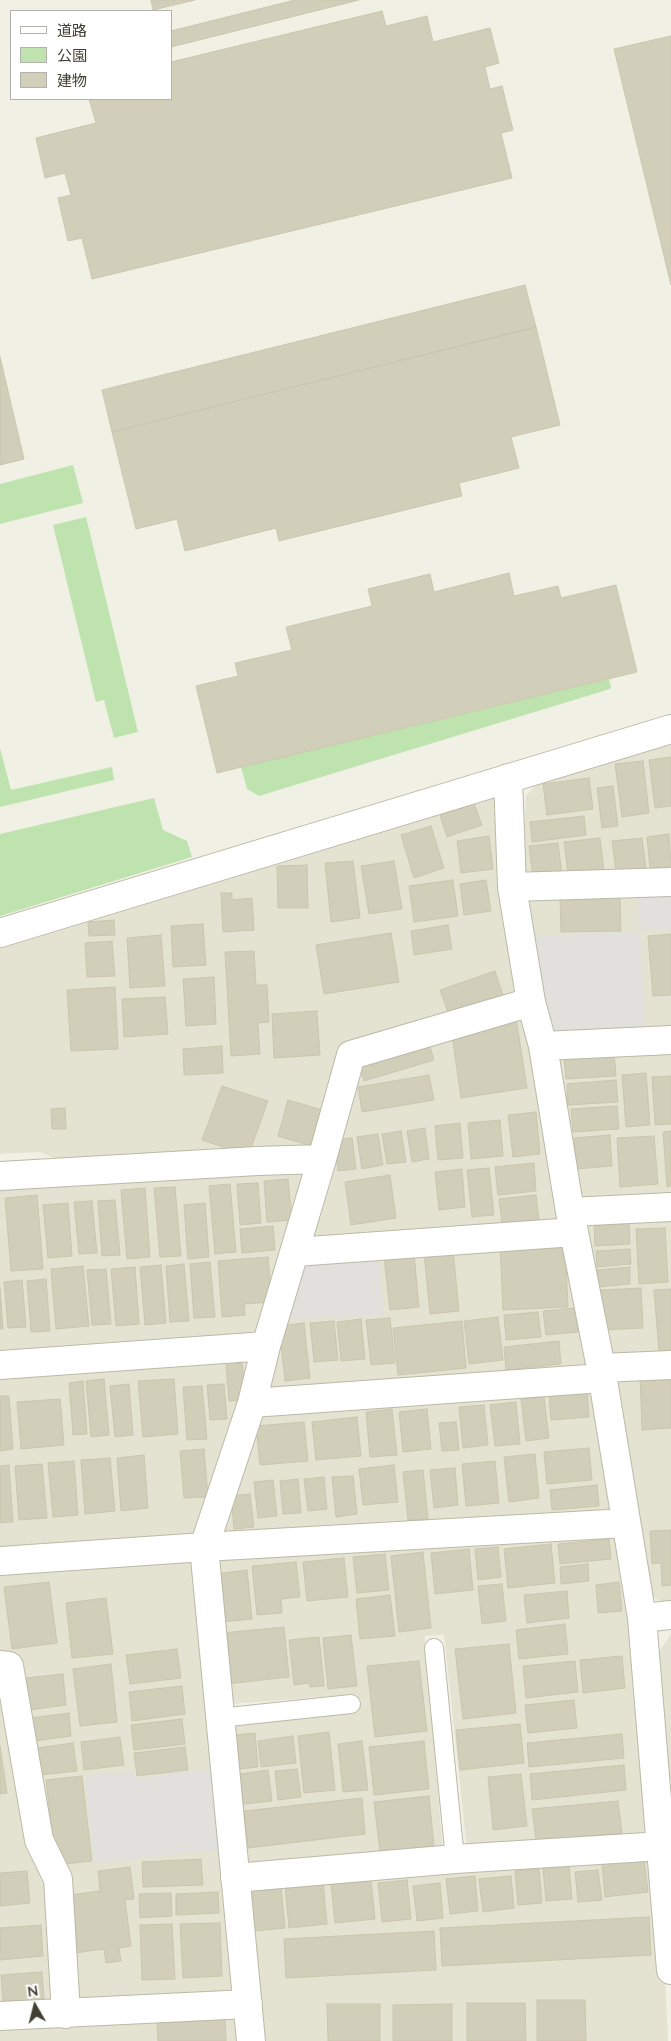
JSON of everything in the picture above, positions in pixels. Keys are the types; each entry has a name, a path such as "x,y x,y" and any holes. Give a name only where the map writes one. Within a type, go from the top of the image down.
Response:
{"street":[{"path":"0,933 671,729"},
{"path":"508,778 512,887 531,1002 543,1046 642,1618 664,1809 662,1846 671,1970"},
{"path":"512,887 671,882"},
{"path":"251,2041 204,1547 252,1403 266,1346 351,1055 531,1002"},
{"path":"543,1046 671,1040"},
{"path":"0,1176 322,1159"},
{"path":"295,1252 572,1222 671,1207"},
{"path":"0,1365 266,1346"},
{"path":"252,1403 601,1373 671,1365"},
{"path":"0,1561 204,1547 626,1523"},
{"path":"642,1618 671,1616"},
{"path":"0,1666 9,1666 39,1840 58,1879 66,2014"},
{"path":"235,1878 455,1860 662,1846"},
{"path":"0,2016 248,2004"}],"lane":[{"path":"434,1648 455,1860"},
{"path":"219,1718 351,1704"}],"shaded area":[{"path":"671,738 671,873 528,878 522,872 526,796 542,778"},
{"path":"490,794 503,799 521,997 345,1049 312,1148 63,1162 40,1152 0,1154 0,944"},
{"path":"671,889 671,1027 560,1032 547,1020 525,904 535,894"},
{"path":"671,890 671,929 639,930 638,891"},
{"path":"641,931 645,1028 554,1032 543,1022 530,936"},
{"path":"528,1015 590,1370 262,1393 353,1056"},
{"path":"671,1048 671,1199 576,1203 553,1060 559,1053"},
{"path":"312,1168 259,1337 0,1356 0,1183"},
{"path":"671,1215 671,1357 613,1359 583,1220"},
{"path":"379,1254 384,1315 285,1319 303,1258"},
{"path":"256,1360 195,1539 0,1554 0,1374"},
{"path":"671,1370 671,1606 667,1607 651,1594 610,1378"},
{"path":"590,1383 613,1501 606,1515 227,1541 215,1532 255,1410"},
{"path":"611,1531 620,1538 634,1630 648,1827 638,1839 467,1850 444,1635 425,1636 443,1853 240,1871 234,1725 358,1712 357,1694 232,1704 211,1557"},
{"path":"192,1554 241,1992 76,2009 0,1659 0,1569"},
{"path":"671,1634 671,1781 667,1779 658,1653"},
{"path":"0,1676 49,1878 58,2003 0,2010"},
{"path":"211,1769 219,1850 94,1863 85,1775 134,1772 135,1778"},
{"path":"650,1853 665,1975 668,2041 258,2041 242,1883"},
{"path":"237,2009 245,2041 0,2041 0,2022"}],"green space":[{"path":"73,465 83,503 0,524 0,484"},
{"path":"86,517 138,732 114,738 104,700 96,702 53,525"},
{"path":"609,679 610,689 259,796 247,789 241,767"},
{"path":"0,748 11,790 112,767 114,780 0,807"},
{"path":"154,798 163,830 187,841 192,857 0,916 0,834"}],"building":[{"path":"151,0 195,0 153,10"},
{"path":"295,0 359,0 172,47 172,31"},
{"path":"382,11 386,26 427,16 433,42 490,28 499,63 485,67 490,89 502,86 513,130 501,133 512,178 92,279 82,238 68,241 58,198 71,195 65,173 45,178 36,138 96,123 89,100 172,100 172,62"},
{"path":"671,36 671,285 614,49"},
{"path":"525,285 536,327 112,432 102,390"},
{"path":"536,327 560,425 511,437 519,468 459,483 462,496 279,541 276,528 185,551 177,519 136,529 112,432"},
{"path":"0,357 24,459 0,465"},
{"path":"509,573 514,596 558,586 561,598 616,585 637,672 217,773 196,686 238,676 235,663 292,650 286,627 372,606 368,589 430,574 434,592"},
{"path":"671,757 671,806 655,808 649,760"},
{"path":"643,761 649,813 622,817 615,764"},
{"path":"589,778 593,809 547,815 543,784"},
{"path":"613,786 618,826 602,828 597,788"},
{"path":"474,804 482,825 447,837 440,815"},
{"path":"584,816 586,835 532,842 530,822"},
{"path":"431,826 444,868 414,878 401,835"},
{"path":"669,834 671,866 650,868 647,837"},
{"path":"489,836 493,869 461,873 457,841"},
{"path":"600,838 604,870 568,874 564,842"},
{"path":"642,838 646,868 616,872 612,841"},
{"path":"558,843 562,874 533,878 529,846"},
{"path":"353,861 360,918 331,922 325,863"},
{"path":"394,861 402,909 369,914 361,866"},
{"path":"307,865 308,908 278,908 277,866"},
{"path":"453,880 458,916 414,922 409,886"},
{"path":"486,880 491,911 464,915 460,884"},
{"path":"221,893 232,893 232,900 252,898 254,930 223,932"},
{"path":"620,897 621,931 561,932 560,898"},
{"path":"114,920 115,935 89,936 88,922"},
{"path":"203,924 206,965 173,967 171,926"},
{"path":"448,925 452,949 414,955 411,931"},
{"path":"391,933 399,982 324,994 316,945"},
{"path":"671,934 671,995 653,996 648,936"},
{"path":"161,935 165,986 130,988 127,938"},
{"path":"112,941 115,976 87,977 85,943"},
{"path":"254,951 256,985 267,985 269,1022 258,1023 260,1054 231,1056 225,952"},
{"path":"495,971 503,995 449,1015 440,990"},
{"path":"214,977 216,1024 186,1026 183,979"},
{"path":"115,987 118,1049 71,1051 67,990"},
{"path":"165,997 168,1034 124,1037 122,999"},
{"path":"317,1011 320,1055 274,1058 272,1014"},
{"path":"516,1018 527,1088 461,1098 451,1028"},
{"path":"427,1037 434,1060 364,1081 357,1057"},
{"path":"222,1046 223,1073 184,1075 183,1049"},
{"path":"614,1053 616,1076 566,1079 564,1056"},
{"path":"646,1073 650,1125 626,1127 622,1075"},
{"path":"429,1075 434,1100 362,1112 358,1087"},
{"path":"671,1076 671,1124 655,1125 652,1077"},
{"path":"616,1080 618,1102 568,1105 567,1084"},
{"path":"222,1086 268,1101 250,1151 236,1146 235,1151 202,1140"},
{"path":"288,1100 322,1110 311,1146 278,1136"},
{"path":"617,1106 619,1129 573,1132 571,1109"},
{"path":"65,1108 66,1129 52,1129 51,1109"},
{"path":"536,1112 540,1154 513,1157 508,1115"},
{"path":"500,1120 503,1156 471,1159 468,1123"},
{"path":"460,1123 463,1158 438,1160 435,1126"},
{"path":"425,1128 429,1159 412,1162 407,1131"},
{"path":"401,1131 406,1162 387,1164 382,1134"},
{"path":"671,1131 671,1186 667,1187 663,1132"},
{"path":"378,1134 383,1165 362,1169 357,1137"},
{"path":"610,1135 612,1166 576,1169 574,1138"},
{"path":"654,1136 658,1184 620,1187 617,1138"},
{"path":"352,1138 356,1169 338,1171 334,1140"},
{"path":"534,1163 536,1191 498,1195 495,1167"},
{"path":"489,1168 494,1215 472,1217 467,1170"},
{"path":"462,1169 465,1207 439,1210 435,1172"},
{"path":"390,1175 396,1218 351,1225 345,1182"},
{"path":"288,1179 292,1220 267,1222 264,1181"},
{"path":"258,1183 261,1223 240,1225 237,1184"},
{"path":"230,1184 236,1252 215,1254 209,1186"},
{"path":"175,1187 181,1256 160,1257 154,1188"},
{"path":"145,1188 150,1257 127,1259 121,1190"},
{"path":"37,1195 43,1269 11,1271 5,1198"},
{"path":"536,1195 539,1220 502,1224 499,1199"},
{"path":"115,1200 120,1255 102,1256 98,1201"},
{"path":"92,1201 97,1253 79,1254 74,1202"},
{"path":"68,1203 72,1256 48,1258 43,1205"},
{"path":"205,1203 209,1257 188,1259 184,1205"},
{"path":"629,1221 630,1244 595,1246 594,1223"},
{"path":"273,1226 275,1250 242,1253 240,1229"},
{"path":"665,1228 668,1282 639,1284 636,1229"},
{"path":"565,1242 568,1307 503,1310 500,1245"},
{"path":"630,1249 631,1264 597,1267 596,1251"},
{"path":"453,1250 459,1311 430,1314 424,1253"},
{"path":"414,1254 419,1307 390,1310 384,1257"},
{"path":"268,1257 272,1302 244,1304 245,1315 222,1317 218,1261"},
{"path":"210,1262 215,1317 194,1318 190,1264"},
{"path":"184,1264 189,1321 170,1322 166,1266"},
{"path":"161,1265 166,1323 145,1325 140,1267"},
{"path":"83,1266 89,1326 56,1329 51,1269"},
{"path":"135,1267 139,1324 116,1326 111,1269"},
{"path":"630,1267 630,1284 598,1287 597,1270"},
{"path":"106,1269 111,1324 92,1325 87,1270"},
{"path":"46,1279 50,1331 31,1332 27,1281"},
{"path":"22,1280 26,1327 8,1328 4,1282"},
{"path":"0,1288 3,1329 0,1329"},
{"path":"641,1288 643,1328 603,1330 601,1290"},
{"path":"671,1289 671,1351 659,1352 654,1290"},
{"path":"575,1308 578,1332 546,1335 543,1311"},
{"path":"538,1312 541,1337 506,1340 504,1315"},
{"path":"498,1317 503,1360 469,1364 464,1321"},
{"path":"390,1318 395,1363 371,1365 366,1320"},
{"path":"361,1319 365,1359 341,1361 337,1322"},
{"path":"334,1321 338,1360 314,1362 310,1323"},
{"path":"462,1321 466,1368 398,1375 393,1328"},
{"path":"304,1323 310,1378 285,1381 279,1326"},
{"path":"559,1341 561,1364 506,1370 504,1347"},
{"path":"242,1363 246,1400 229,1401 226,1365"},
{"path":"671,1374 671,1428 642,1430 640,1375"},
{"path":"104,1379 109,1435 91,1437 86,1381"},
{"path":"174,1379 178,1434 143,1437 138,1381"},
{"path":"83,1381 87,1434 73,1435 69,1383"},
{"path":"129,1384 133,1435 115,1437 110,1386"},
{"path":"224,1384 227,1419 210,1420 207,1385"},
{"path":"202,1386 207,1439 187,1440 183,1387"},
{"path":"587,1391 589,1417 551,1420 549,1395"},
{"path":"0,1396 9,1396 13,1449 0,1451"},
{"path":"544,1397 549,1438 526,1441 521,1399"},
{"path":"60,1399 64,1445 21,1449 17,1402"},
{"path":"516,1402 520,1444 495,1446 490,1405"},
{"path":"484,1405 488,1445 463,1448 459,1407"},
{"path":"392,1409 397,1455 370,1457 366,1412"},
{"path":"427,1409 431,1449 403,1452 399,1412"},
{"path":"357,1417 361,1456 316,1460 312,1422"},
{"path":"304,1422 308,1461 260,1465 256,1426"},
{"path":"456,1422 459,1450 442,1451 439,1423"},
{"path":"589,1448 592,1480 547,1484 544,1452"},
{"path":"204,1449 208,1497 184,1498 180,1451"},
{"path":"535,1454 539,1498 509,1502 504,1457"},
{"path":"144,1455 148,1508 121,1511 117,1458"},
{"path":"110,1458 115,1511 85,1514 81,1460"},
{"path":"74,1461 78,1515 53,1517 48,1463"},
{"path":"495,1461 499,1503 466,1506 462,1464"},
{"path":"42,1464 47,1518 19,1520 15,1466"},
{"path":"9,1465 13,1522 0,1523 0,1466"},
{"path":"394,1465 398,1502 363,1505 359,1469"},
{"path":"455,1468 458,1505 434,1508 430,1470"},
{"path":"423,1470 428,1519 408,1520 403,1472"},
{"path":"353,1476 357,1514 336,1517 332,1477"},
{"path":"324,1477 327,1509 308,1511 304,1479"},
{"path":"298,1479 301,1513 283,1514 280,1481"},
{"path":"273,1480 277,1516 258,1518 254,1482"},
{"path":"597,1485 599,1506 552,1510 550,1490"},
{"path":"250,1494 254,1527 234,1529 231,1496"},
{"path":"671,1530 671,1585 662,1586 661,1563 652,1564 650,1531"},
{"path":"609,1539 611,1559 560,1564 558,1544"},
{"path":"551,1544 555,1583 508,1588 504,1549"},
{"path":"498,1547 501,1577 478,1580 475,1549"},
{"path":"469,1549 473,1590 435,1594 431,1553"},
{"path":"423,1552 431,1628 399,1632 391,1556"},
{"path":"385,1554 389,1590 357,1593 353,1557"},
{"path":"344,1558 348,1597 307,1601 303,1562"},
{"path":"296,1562 300,1597 281,1599 282,1613 257,1615 252,1566"},
{"path":"588,1564 589,1581 561,1584 560,1567"},
{"path":"247,1570 252,1619 221,1622 216,1574"},
{"path":"49,1582 57,1643 12,1649 4,1587"},
{"path":"619,1582 622,1611 598,1613 596,1585"},
{"path":"502,1584 506,1621 482,1624 478,1586"},
{"path":"567,1591 569,1618 527,1623 524,1595"},
{"path":"390,1595 395,1636 360,1639 356,1599"},
{"path":"106,1598 113,1654 72,1658 66,1603"},
{"path":"565,1624 568,1654 519,1659 516,1630"},
{"path":"284,1627 289,1677 227,1684 222,1633"},
{"path":"351,1635 357,1686 328,1689 323,1638"},
{"path":"319,1637 324,1686 310,1687 309,1683 294,1685 289,1640"},
{"path":"509,1644 516,1713 463,1719 455,1649"},
{"path":"177,1649 181,1678 130,1684 126,1655"},
{"path":"622,1656 625,1688 583,1693 580,1660"},
{"path":"419,1661 427,1731 375,1737 367,1666"},
{"path":"575,1661 578,1692 526,1698 523,1666"},
{"path":"111,1664 117,1722 80,1726 73,1669"},
{"path":"63,1674 66,1705 29,1710 26,1678"},
{"path":"182,1686 185,1714 132,1721 129,1692"},
{"path":"574,1700 577,1728 528,1733 525,1705"},
{"path":"69,1713 71,1736 34,1741 31,1718"},
{"path":"182,1719 185,1744 134,1750 131,1725"},
{"path":"520,1724 524,1763 460,1770 456,1730"},
{"path":"329,1732 335,1790 304,1793 298,1736"},
{"path":"255,1733 258,1767 239,1769 235,1735"},
{"path":"622,1734 624,1758 529,1767 527,1743"},
{"path":"293,1736 296,1763 261,1767 258,1741"},
{"path":"120,1737 124,1765 84,1770 81,1742"},
{"path":"362,1741 368,1790 343,1792 338,1744"},
{"path":"424,1741 429,1789 374,1795 369,1747"},
{"path":"73,1743 77,1771 40,1775 37,1748"},
{"path":"0,1746 7,1793 0,1794"},
{"path":"185,1747 188,1770 137,1776 134,1753"},
{"path":"624,1765 626,1790 532,1800 530,1774"},
{"path":"297,1769 301,1797 278,1800 275,1771"},
{"path":"268,1770 272,1801 243,1804 240,1774"},
{"path":"521,1774 527,1826 493,1830 488,1777"},
{"path":"82,1776 92,1861 56,1865 46,1780"},
{"path":"429,1796 434,1846 380,1852 374,1802"},
{"path":"362,1798 365,1834 248,1848 244,1811"},
{"path":"618,1801 622,1833 536,1841 532,1809"},
{"path":"201,1859 203,1885 143,1887 142,1862"},
{"path":"644,1859 648,1892 605,1897 602,1863"},
{"path":"569,1866 572,1899 546,1901 543,1868"},
{"path":"130,1867 134,1899 125,1900 131,1946 119,1948 121,1961 106,1963 104,1949 75,1953 69,1895 100,1891 98,1871"},
{"path":"539,1869 542,1903 518,1905 515,1871"},
{"path":"598,1870 602,1900 578,1902 575,1872"},
{"path":"27,1871 30,1903 0,1906 0,1873"},
{"path":"475,1876 478,1911 450,1914 446,1879"},
{"path":"511,1876 514,1908 483,1912 479,1879"},
{"path":"371,1880 375,1919 335,1923 331,1884"},
{"path":"407,1880 411,1919 382,1922 378,1883"},
{"path":"323,1881 327,1924 289,1928 285,1885"},
{"path":"440,1883 443,1918 417,1921 413,1886"},
{"path":"281,1886 285,1928 254,1931 249,1889"},
{"path":"218,1892 219,1913 176,1915 176,1894"},
{"path":"171,1893 172,1916 140,1918 139,1894"},
{"path":"649,1917 651,1955 442,1966 440,1928"},
{"path":"220,1923 222,1976 183,1978 180,1924"},
{"path":"172,1924 175,1979 142,1980 140,1925"},
{"path":"41,1925 43,1956 0,1960 0,1928"},
{"path":"434,1931 436,1970 286,1978 284,1939"},
{"path":"42,1972 44,1999 3,2002 1,1975"},
{"path":"537,2000 585,2000 586,2041 537,2041"},
{"path":"467,2003 525,2003 526,2041 467,2041"},
{"path":"327,2004 380,2004 380,2041 328,2041"},
{"path":"452,2004 452,2041 393,2041 393,2005"},
{"path":"225,2018 226,2041 158,2041 157,2022"}]}
